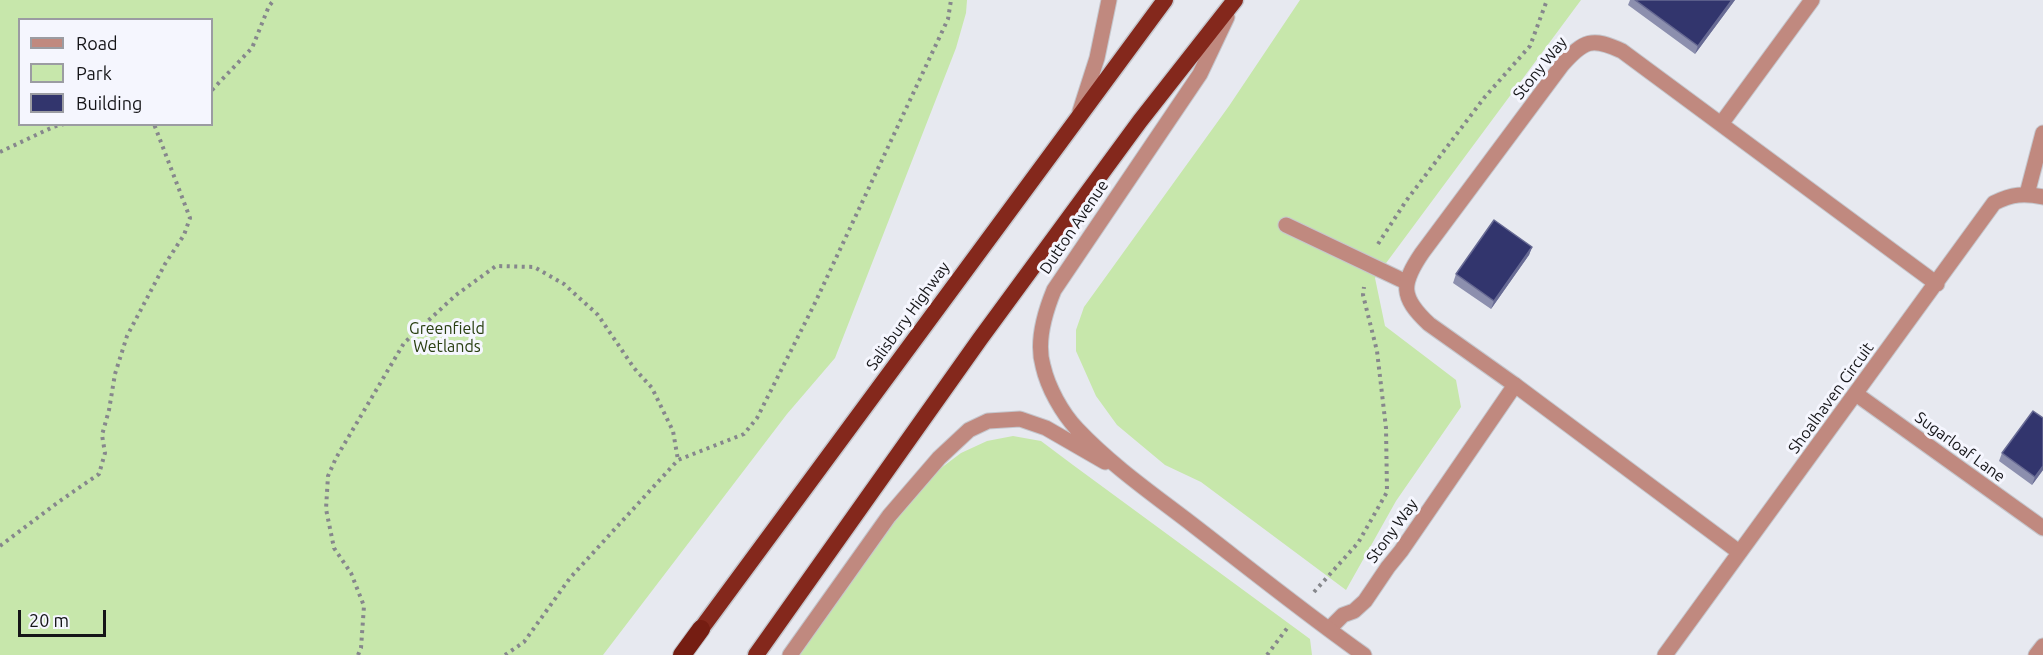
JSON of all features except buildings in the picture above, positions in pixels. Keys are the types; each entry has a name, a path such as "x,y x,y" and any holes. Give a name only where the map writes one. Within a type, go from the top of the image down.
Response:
{"highway":[{"name":"Salisbury Highway","path":"682,655 1165,0"},
{"path":"756,655 987,330 1140,121 1234,0"}],"street":[{"path":"1078,117 1097,58 1109,0"},
{"name":"Dutton Avenue","path":"1234,0 1200,74 1054,290 1043,328 1042,364 1056,398 1076,428 1125,472 1329,629 1355,652"},
{"path":"1721,124 1812,0"},
{"name":"Stony Way","path":"1406,282 1410,270 1562,64 1582,45 1599,42 1622,51 1936,284"},
{"path":"2027,194 2043,133"},
{"name":"Shoalhaven Circuit","path":"1665,655 1995,203 2010,195 2027,194 2043,198"},
{"path":"1286,225 1406,282 1406,293 1417,313 1429,324 1515,385 1739,552"},
{"name":"Stony Way","path":"1329,629 1343,615 1365,601 1515,385"},
{"name":"Sugarloaf Lane","path":"1856,394 2043,528"},
{"name":"Dutton Avenue","path":"790,655 889,516 939,458 969,430 988,421 1020,419 1034,423 1125,472"},
{"path":"2036,655 2043,646"}],"path":[{"path":"213,89 252,48 269,6 274,0"},
{"path":"505,655 524,642 570,578 678,460 744,434 757,418 814,305 948,19 951,0"},
{"path":"0,152 57,126"},
{"path":"0,546 99,474 105,453 102,435 115,374 127,336 165,264 184,235 190,218 155,126"},
{"path":"358,655 361,648 364,606 351,573 334,548 326,509 328,476 336,458 404,343 456,295 496,266 534,267 564,284 598,315 634,368 652,388 673,430 678,460"},
{"path":"1267,655 1301,609"}],"green space":[{"name":"Greenfield Wetlands","path":"0,0 967,0 966,13 956,48 835,358 787,414 603,655 0,655"},
{"path":"1300,0 1581,0 1375,278 1385,326 1456,380 1461,407 1396,501 1346,590 1201,482 1165,465 1117,425 1096,396 1076,351 1076,330 1084,307 1229,106"},
{"path":"1013,436 1041,441 1310,639 1312,655 799,655 900,512 933,474 961,453 987,441"}]}
